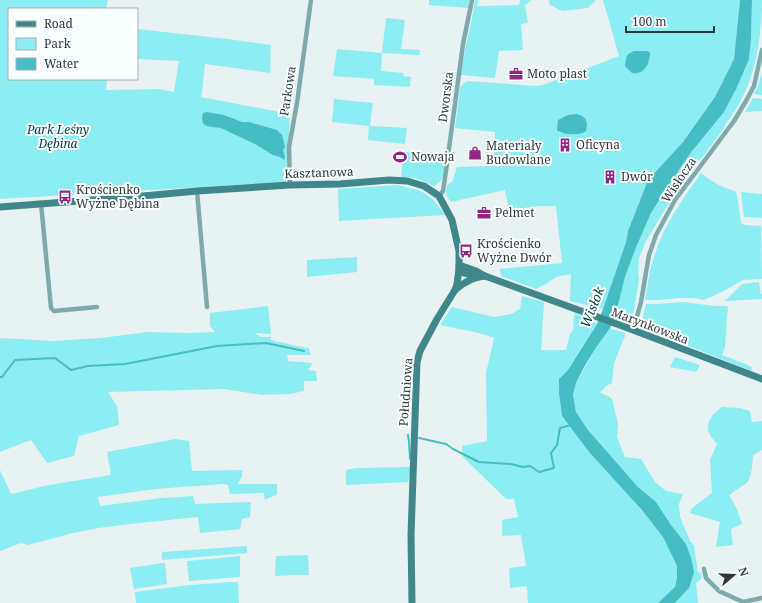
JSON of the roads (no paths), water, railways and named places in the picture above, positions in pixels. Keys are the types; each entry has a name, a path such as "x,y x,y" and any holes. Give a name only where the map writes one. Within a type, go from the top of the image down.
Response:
{"street":[{"name":"Parkowa","path":"290,185 289,147 297,103 311,0"},
{"name":"Dworska","path":"439,196 443,191 463,44 472,0"},
{"name":"Wisłocza","path":"633,331 649,255 656,235 675,200 734,121 746,101 754,86 762,50"},
{"name":"Kasztanowa","path":"0,206 197,191 389,180 407,181 424,186 439,196"},
{"path":"197,191 207,307"},
{"name":"Południowa","path":"412,603 410,546 417,362 420,351 458,284 459,251 452,220 439,196"},
{"path":"41,203 51,308 54,311 97,307"},
{"name":"Marynkowska","path":"459,267 466,266 482,276 625,327 762,380"},
{"path":"455,290 463,284 482,276"},
{"path":"704,569 706,578 719,591 743,602 762,598"}],"water":[{"path":"740,0 752,0 749,59 724,112 692,151 651,213 625,277 615,317 610,328 584,367 576,383 573,395 576,412 588,430 638,487 656,502 686,544 694,572 689,588 675,603 658,603 675,587 677,566 663,537 641,509 589,452 562,416 559,379 568,370 597,324 626,242 628,231 648,180 683,142 715,97 734,59"},
{"path":"634,51 647,51 650,53 648,64 638,73 632,73 625,66 627,56 629,53"},
{"path":"206,112 224,115 242,122 249,122 277,130 282,135 285,147 283,150 285,157 284,160 223,129 206,125 203,123 202,119 203,113"},
{"path":"577,114 585,118 587,125 586,131 580,134 572,134 563,133 557,130 558,120 568,115"}],"waterway":[{"path":"0,377 2,377 15,360 55,358 71,370 88,366 125,364 217,346 266,343 304,351"},
{"path":"419,438 446,444 479,462 511,464 523,467 530,466 539,472 554,468 551,453 557,445 560,428 571,425"},
{"path":"408,435 410,459"}],"place":[{"name":"Moto plast","path":"516,74"},
{"name":"Oficyna","path":"565,145"},
{"name":"Materiały Budowlane","path":"475,153"},
{"name":"Nowaja","path":"400,157"},
{"name":"Dwór","path":"610,177"},
{"name":"Krościenko Wyżne Dębina","path":"65,197"},
{"name":"Pelmet","path":"484,213"},
{"name":"Krościenko Wyżne Dwór","path":"466,251"}],"park label":[{"name":"Park Leśny Dębina","path":"58,137"}],"water label":[{"name":"Wisłok","path":"592,307"}]}
